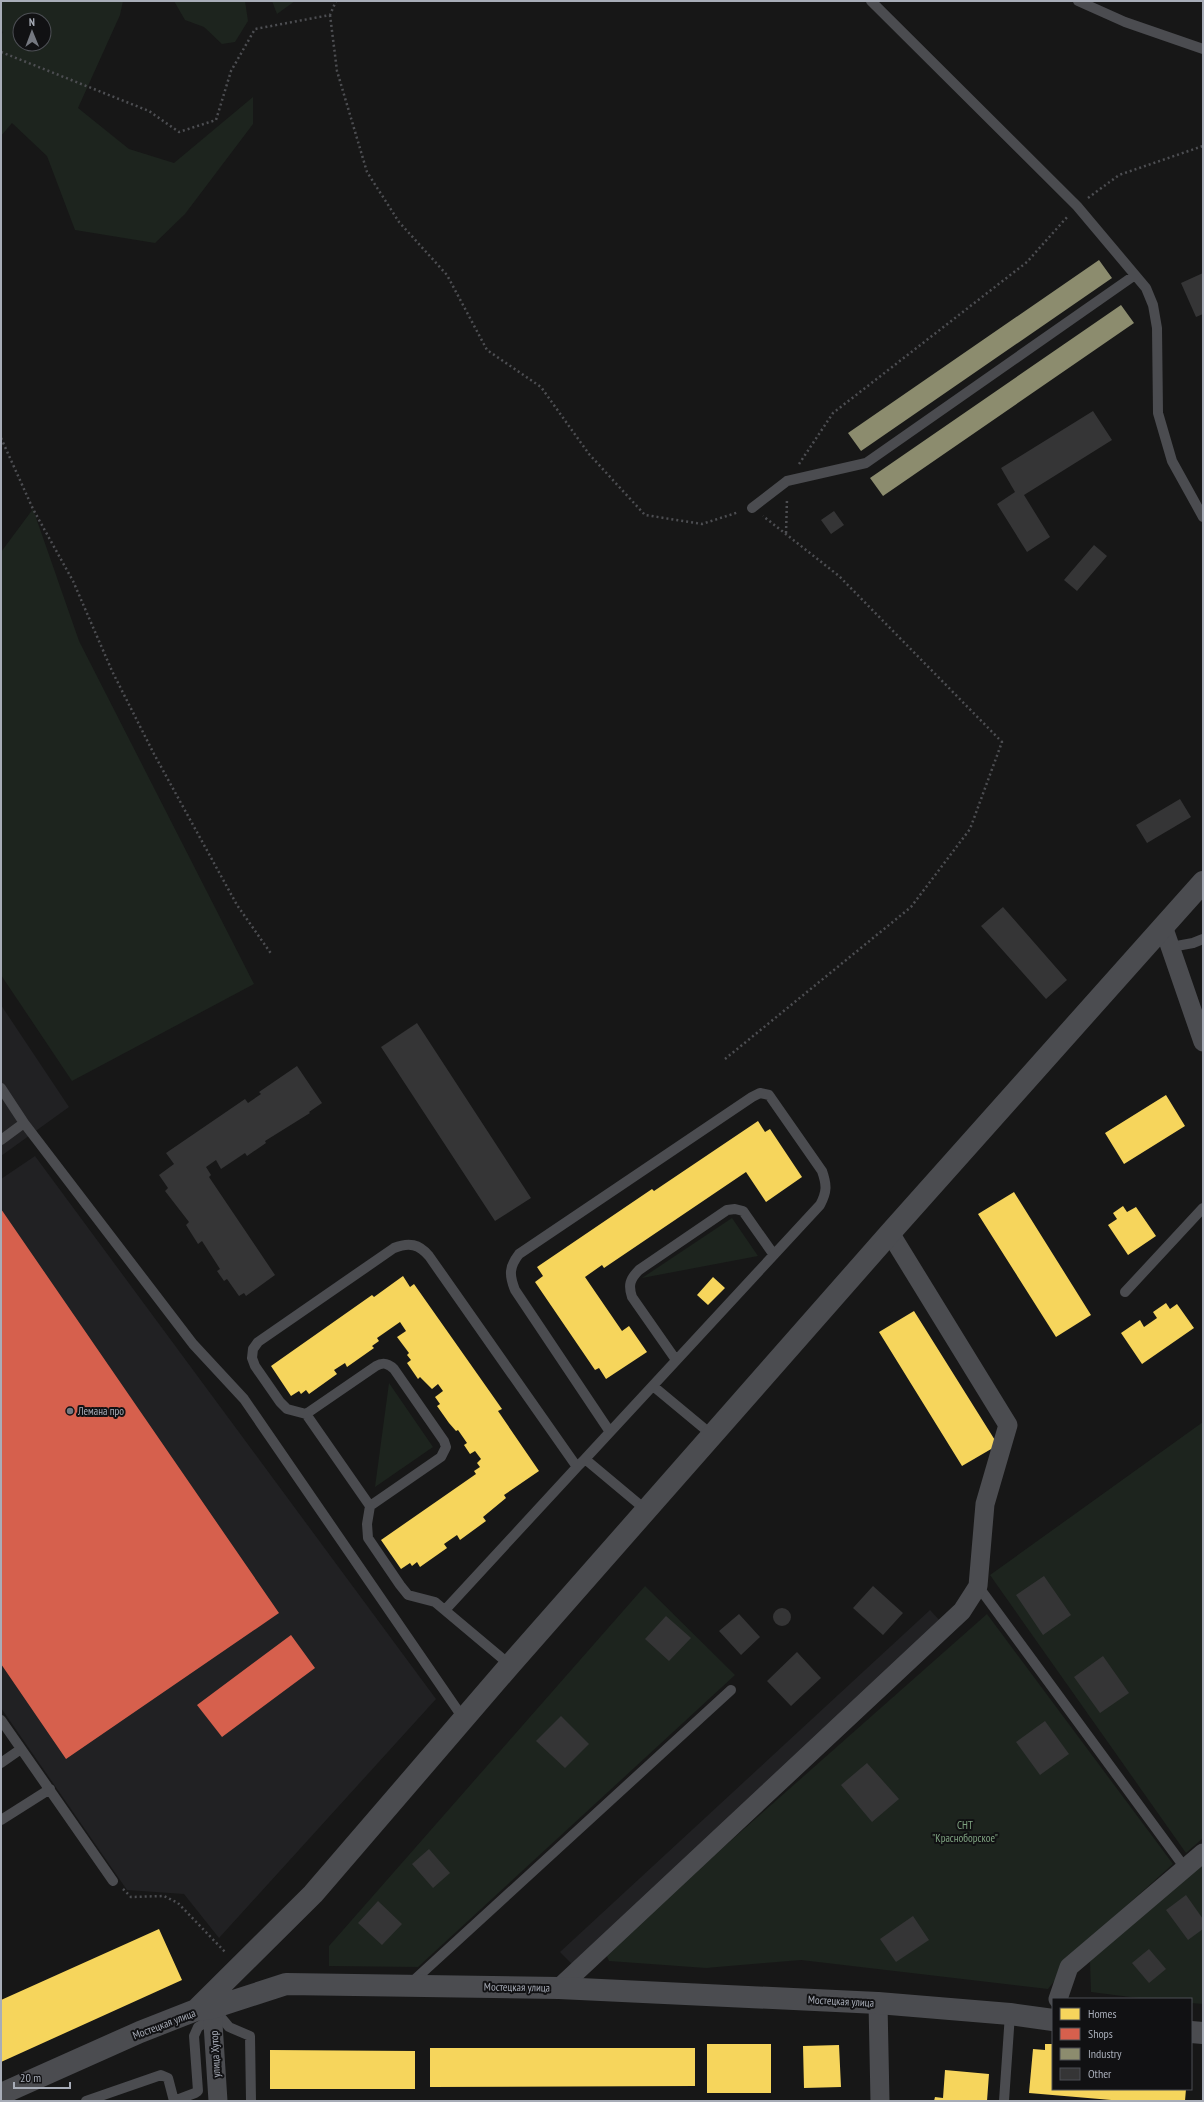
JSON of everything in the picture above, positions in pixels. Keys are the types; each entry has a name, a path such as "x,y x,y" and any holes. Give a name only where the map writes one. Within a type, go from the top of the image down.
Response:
{"street":[{"path":"207,2012 313,1894 463,1718 890,1233 1203,882"},
{"path":"1163,926 1203,1042"},
{"path":"559,1988 962,1611 978,1586 985,1504 1008,1424 890,1233"},
{"path":"1058,1998 1069,1967 1203,1852"},
{"name":"Мостецкая улица","path":"1,2094 140,2032 207,2012 286,1984 409,1984 559,1988 878,2003 1052,2018"},
{"path":"878,2003 880,2101"},
{"name":"улица Хутор","path":"207,2012 218,2101"},
{"path":"1192,2032 1203,2032"}],"lane":[{"path":"871,1 1077,206 1146,288 1153,305 1157,328 1158,413 1172,461 1203,517"},
{"path":"1078,1 1126,22 1203,49"},
{"path":"752,508 787,481 866,463 1135,275"},
{"path":"1171,947 1193,943 1203,939"},
{"path":"1,1088 24,1123 192,1344 244,1399 463,1718"},
{"path":"445,1610 585,1458 610,1432 653,1386 774,1255 820,1204 826,1195 827,1183 822,1171 769,1095 760,1093 752,1097 519,1254 512,1264 510,1277 515,1290 610,1432"},
{"path":"1,1140 24,1123"},
{"path":"676,1360 632,1297 630,1279 639,1270 727,1210 735,1208 743,1211 774,1255"},
{"path":"1125,1292 1203,1208"},
{"path":"510,1665 435,1602 408,1595 368,1538 366,1532 370,1506 306,1414 286,1409 280,1402 255,1366 252,1358 254,1349 258,1342 394,1248 402,1244 413,1244 423,1248 429,1256 577,1467"},
{"path":"306,1414 382,1363 389,1364 398,1375 444,1442 445,1452 370,1506"},
{"path":"653,1386 712,1435"},
{"path":"585,1458 646,1510"},
{"path":"978,1586 1185,1868"},
{"path":"409,1984 731,1690"},
{"path":"1,1720 113,1881"},
{"path":"1,1763 21,1748"},
{"path":"1,1820 50,1789"},
{"path":"86,2101 162,2075 168,2078 174,2101 195,2093 198,2090 194,2036 207,2012 229,2027 250,2036 251,2101"},
{"path":"1004,2101 1010,2014"}],"path":[{"path":"336,1 330,15 337,71 367,172 400,222 447,275 487,350 542,386 589,454 645,515 702,524 752,508 840,576 1002,742 970,829 911,907 725,1059"},
{"path":"1,52 149,111 179,132 216,120 231,71 256,29 330,15"},
{"path":"786,533 787,481 833,413 1027,262 1077,206 1119,174 1203,146"},
{"path":"1,438 33,509 73,581 112,671 154,754 237,905 272,955"},
{"path":"113,1881 130,1897 164,1896 178,1904 228,1954"}],"shaded area":[{"path":"1,1005 69,1107 1,1156"},
{"path":"35,1156 436,1699 219,1938 184,1894 127,1890 1,1708 1,1179"},
{"path":"930,1610 942,1623 572,1964 560,1952"}],"green space":[{"path":"1,1 123,1 120,15 78,108 129,149 174,163 253,97 253,124 185,214 155,243 75,230 47,156 12,123 1,136 1,35 3,32 1,31"},
{"path":"174,1 245,1 248,21 235,42 222,44 204,27 185,20"},
{"path":"272,1 295,1 277,14"},
{"path":"33,509 79,641 254,984 72,1081 1,975 1,552"},
{"path":"732,1218 758,1256 642,1278"},
{"path":"389,1383 433,1447 375,1487"},
{"path":"1203,1422 1203,1838 1186,1853 990,1575"},
{"path":"645,1586 735,1675 418,1967 329,1966 329,1946"},
{"name":"СНТ \"Красноборское\"","path":"987,1614 1173,1864 1085,1943 1048,1989 801,1960 706,1968 609,1961 605,1952"},
{"path":"1203,1861 1203,2004 1192,2003 1192,1998 1138,1998 1091,1992 1090,1961"}],"building: Homes":[{"path":"1166,1095 1185,1126 1124,1164 1105,1133"},
{"path":"758,1121 765,1132 770,1129 802,1177 766,1202 746,1172 604,1268 602,1265 585,1277 622,1331 629,1326 647,1352 606,1379 599,1368 595,1370 535,1282 543,1276 537,1267 652,1189 654,1191"},
{"path":"1014,1192 1091,1315 1056,1337 978,1214"},
{"path":"1123,1206 1127,1212 1136,1207 1156,1236 1128,1255 1108,1225 1117,1219 1113,1213"},
{"path":"403,1276 410,1287 414,1284 502,1409 498,1411 539,1471 504,1495 506,1498 483,1517 486,1521 460,1540 457,1535 444,1544 447,1548 420,1567 417,1562 412,1566 410,1563 401,1569 381,1540 476,1474 474,1471 480,1467 477,1463 481,1459 475,1451 470,1454 464,1445 467,1443 458,1430 456,1431 449,1423 437,1406 440,1404 435,1397 443,1391 438,1384 432,1389 420,1377 418,1379 407,1363 411,1360 407,1355 409,1353 397,1337 406,1331 400,1322 377,1338 379,1341 372,1346 374,1348 347,1367 345,1363 334,1370 337,1374 309,1394 306,1390 301,1394 299,1391 291,1396 271,1366 372,1295 374,1297"},
{"path":"713,1277 725,1288 708,1305 697,1295"},
{"path":"1166,1303 1170,1309 1177,1304 1194,1328 1142,1364 1121,1333 1140,1320 1144,1327 1157,1318 1153,1312"},
{"path":"914,1311 998,1445 962,1466 879,1332"},
{"path":"159,1929 182,1980 1,2062 1,2000"},
{"path":"707,2044 771,2044 771,2093 707,2093"},
{"path":"1045,2044 1052,2044 1052,2090 1186,2090 1185,2101 1123,2101 1029,2093 1033,2049 1045,2050"},
{"path":"839,2045 841,2087 804,2088 803,2046"},
{"path":"430,2048 695,2048 695,2086 430,2087"},
{"path":"270,2050 415,2051 415,2089 270,2089"},
{"path":"945,2070 989,2074 987,2101 934,2101 935,2097 943,2098"}],"building: Shops":[{"name":"Лемана про","path":"1,1209 279,1613 66,1759 1,1664"},
{"path":"291,1635 315,1668 222,1737 197,1705"}],"building: Industry":[{"path":"1099,260 1112,278 861,451 848,433"},
{"path":"1121,305 1134,323 883,496 870,478"}],"building: Other":[{"path":"1203,273 1203,314 1196,317 1181,283"},
{"path":"1093,411 1112,440 1024,495 1050,537 1027,552 997,504 1015,492 1001,468"},
{"path":"834,511 844,525 831,534 821,520"},
{"path":"1094,545 1107,556 1077,591 1064,580"},
{"path":"1180,799 1191,817 1147,843 1136,825"},
{"path":"1003,907 1067,980 1046,999 981,926"},
{"path":"417,1023 531,1198 495,1221 381,1047"},
{"path":"297,1066 322,1103 309,1112 310,1113 265,1141 266,1143 247,1156 245,1153 221,1169 216,1160 206,1167 211,1175 209,1177 275,1275 246,1296 244,1293 239,1296 227,1279 224,1281 217,1271 220,1269 202,1241 198,1244 186,1225 189,1222 165,1191 168,1188 159,1175 174,1164 166,1153 245,1099 248,1103 261,1094 259,1092"},
{"path":"1044,1576 1071,1615 1043,1635 1016,1595"},
{"path":"873,1586 903,1613 883,1635 853,1608"},
{"path":"782,1608 788,1611 791,1617 788,1623 782,1626 776,1623 773,1617 776,1611"},
{"path":"739,1614 760,1637 741,1655 719,1631"},
{"path":"666,1616 691,1638 669,1661 645,1639"},
{"path":"797,1652 821,1678 791,1706 767,1681"},
{"path":"1103,1656 1129,1693 1100,1713 1074,1677"},
{"path":"561,1716 589,1744 565,1768 536,1741"},
{"path":"1045,1721 1069,1754 1040,1775 1016,1742"},
{"path":"867,1763 899,1799 872,1822 841,1785"},
{"path":"429,1849 450,1873 433,1888 412,1864"},
{"path":"1186,1895 1203,1919 1203,1929 1188,1940 1166,1910"},
{"path":"378,1901 402,1924 382,1945 358,1923"},
{"path":"913,1916 929,1940 896,1962 880,1939"},
{"path":"1149,1949 1166,1969 1149,1983 1132,1963"}],"place":[{"name":"Лемана про","path":"70,1411"}]}
